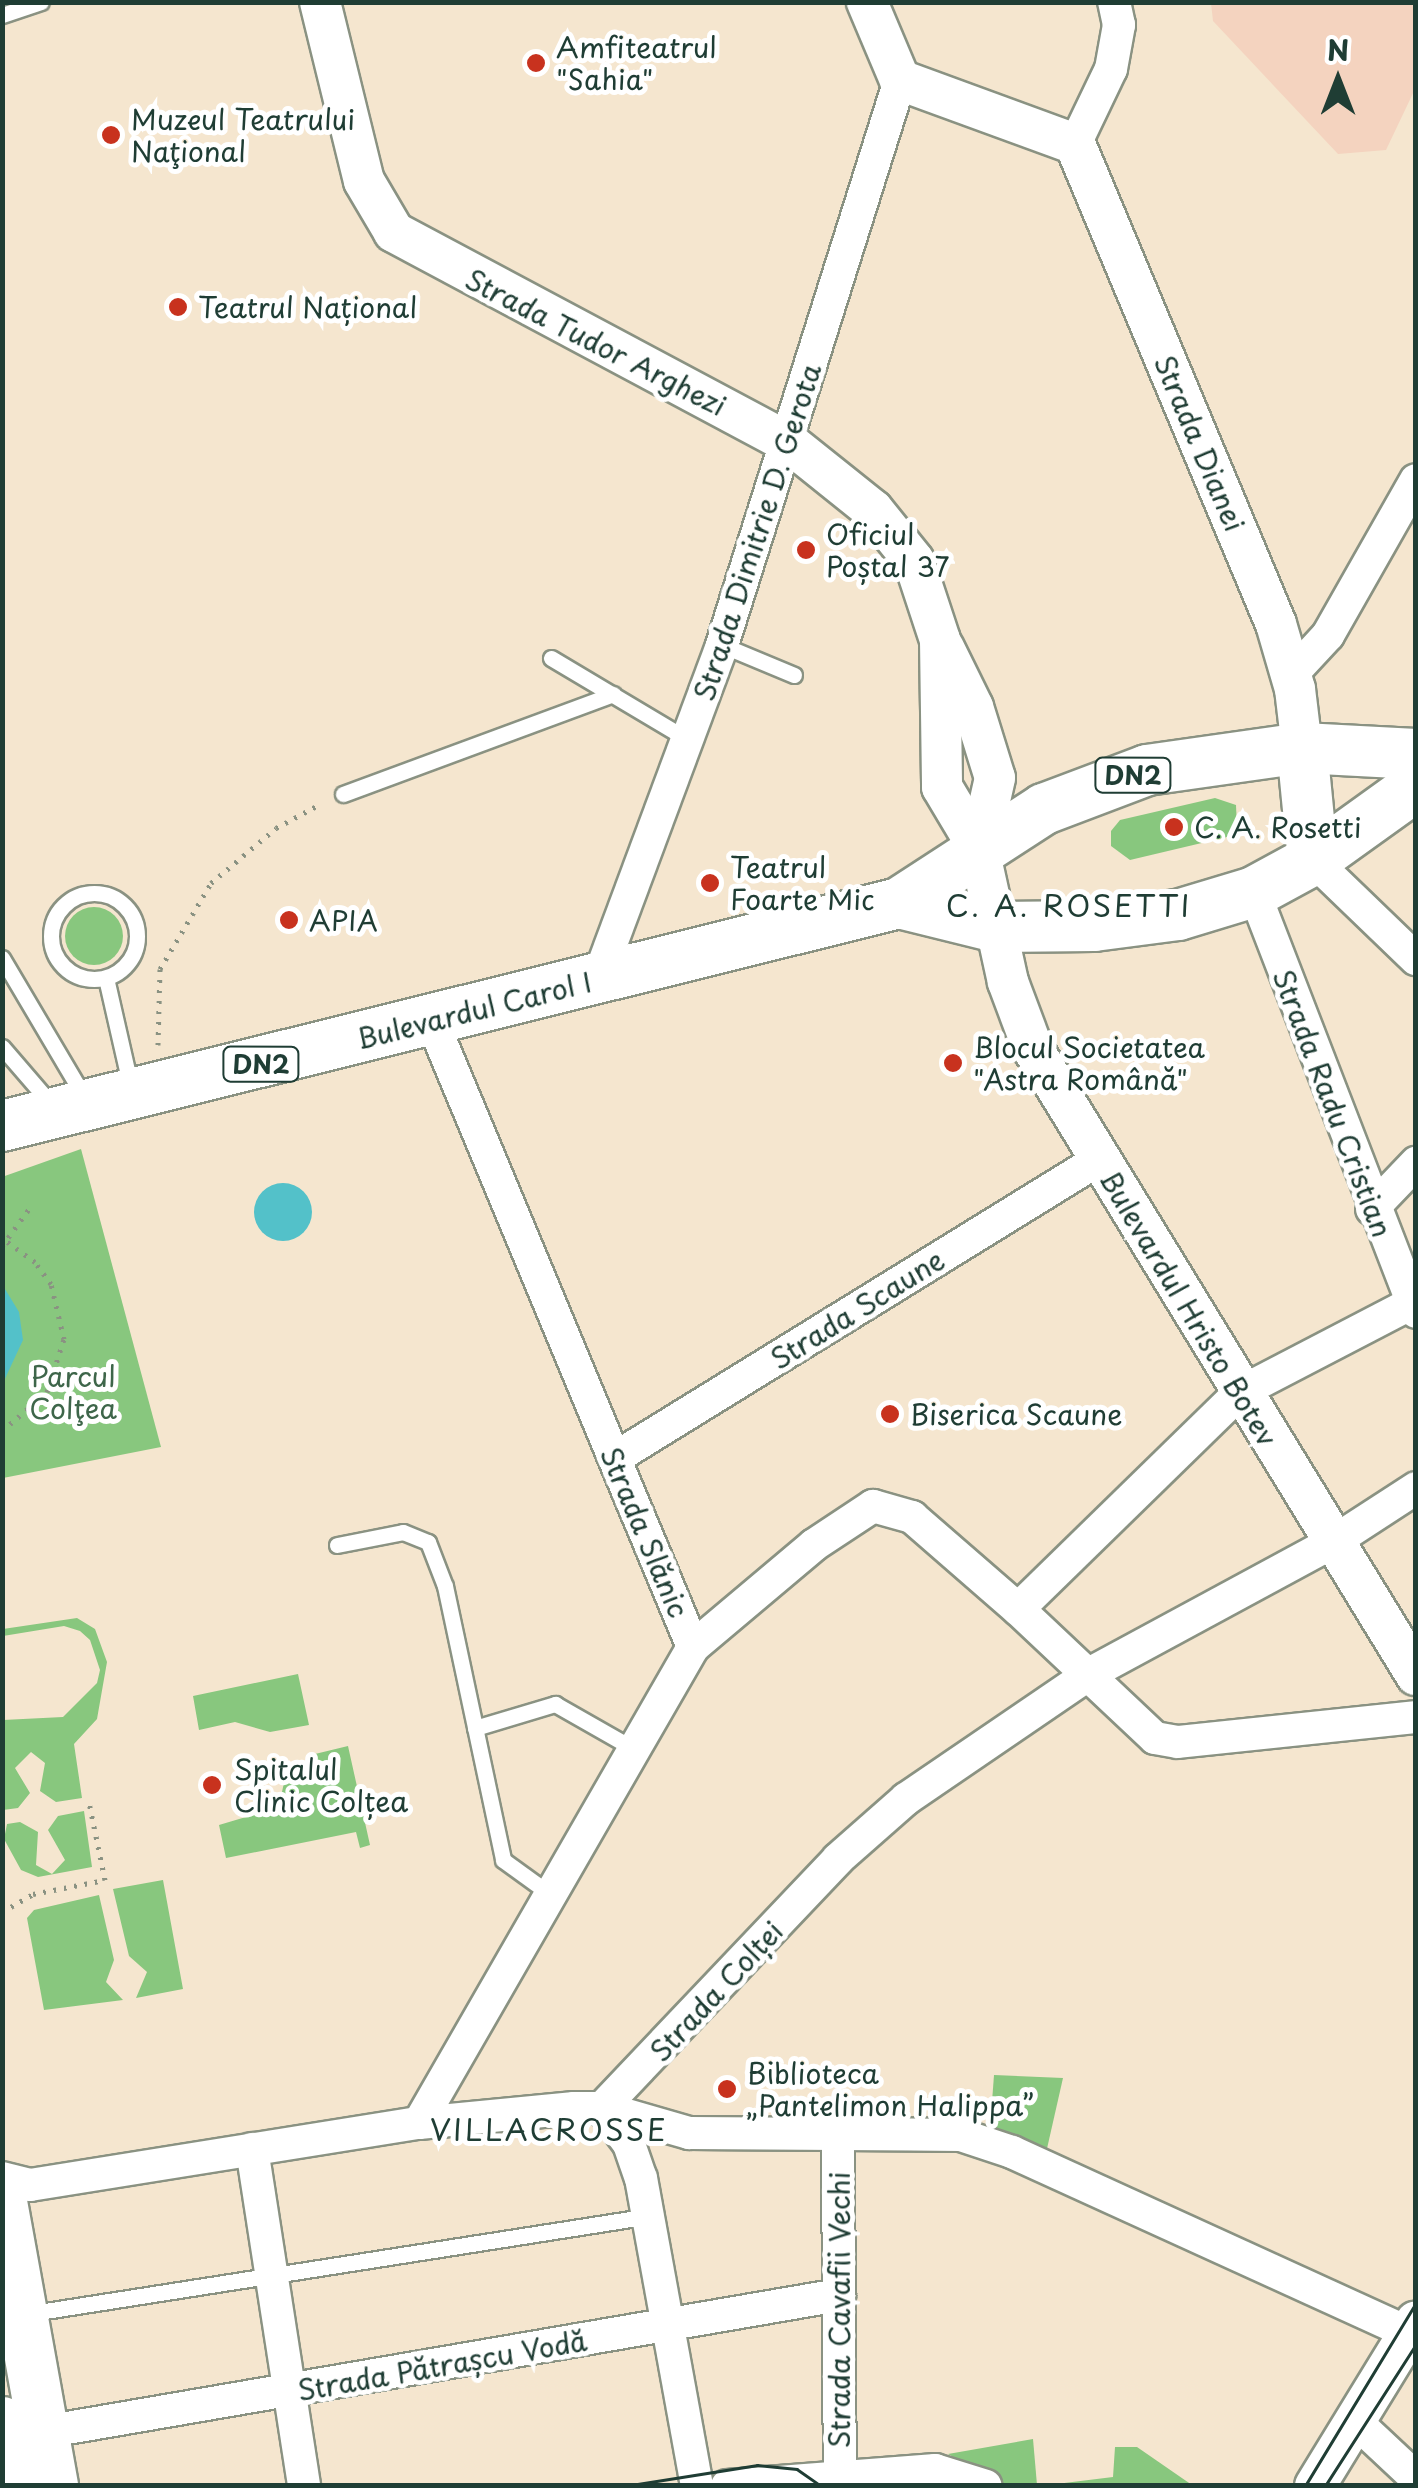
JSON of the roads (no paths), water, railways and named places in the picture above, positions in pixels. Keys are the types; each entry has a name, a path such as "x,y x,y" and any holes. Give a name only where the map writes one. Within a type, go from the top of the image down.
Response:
{"main road":[{"name":"DN2","path":"899,903 1044,809 1147,770 1302,748 1416,754"},
{"path":"1302,748 1313,860"},
{"name":"DN2","path":"899,903 996,927 1135,922 1254,892 1313,860 1416,786"},
{"name":"Bulevardul Carol I","path":"2,1144 67,1113 899,903"},
{"path":"2,2202 24,2314 23,2427 13,2486"},
{"path":"23,2427 53,2486"}],"street":[{"name":"Strada Tudor Arghezi","path":"320,2 364,181 394,232 788,442 840,478 898,540 924,583 940,640 992,761 995,778 979,849"},
{"path":"867,2 900,80 1075,144 1112,69 1119,26 1114,2"},
{"name":"Strada Dimitrie D. Gerota","path":"598,978 722,644 900,80"},
{"name":"Strada Dianei","path":"1075,144 1292,674 1302,748"},
{"path":"1292,674 1328,635 1416,480"},
{"name":"Bulevardul Hristo Botev","path":"979,849 996,927 1033,1049 1416,1674"},
{"path":"1313,860 1416,958"},
{"name":"Strada Radu Cristian","path":"1254,892 1372,1209 1414,1308"},
{"name":"Strada Slănic","path":"419,2123 693,1647 432,1020"},
{"name":"Strada Scaune","path":"615,1458 1098,1160"},
{"path":"1372,1209 1416,1164"},
{"path":"1018,1608 1240,1392 1414,1308"},
{"name":"Strada Colței","path":"602,2108 866,1832 1090,1674 1333,1542 1416,1488"},
{"path":"693,1647 814,1545 873,1506 912,1517 1018,1608 1155,1738 1416,1716"},
{"path":"602,2108 636,2159 650,2216 696,2486"},
{"path":"2,2178 30,2184 419,2123 602,2108 689,2133 838,2134 986,2141 1412,2327 1314,2486"},
{"name":"Strada Cavafii Vechi","path":"838,2134 840,2480"},
{"path":"252,2149 304,2486"},
{"name":"Strada Pătrașcu Vodă","path":"23,2427 290,2392 840,2295"},
{"path":"1355,2422 1416,2478"},
{"path":"727,2486 935,2470 986,2486"}],"lane":[{"path":"2,15 40,2"},
{"path":"722,644 794,675"},
{"path":"551,658 687,739"},
{"path":"343,794 613,694"},
{"path":"67,1113 106,978 135,950 135,924 107,895 79,896 66,903 52,928 56,957 77,976 106,978"},
{"path":"2,958 67,1113"},
{"path":"2,1047 67,1113"},
{"path":"337,1545 403,1532 428,1542 444,1586 502,1860 550,1894"},
{"path":"475,1728 556,1704 634,1749"},
{"path":"24,2314 272,2279 650,2216"}],"water":[{"path":"283,1183 303,1192 312,1212 303,1232 283,1241 263,1232 254,1212 263,1192"},
{"path":"5,1289 19,1312 23,1340 3,1383"}],"tram line":[{"path":"1305,2486 1416,2303"},
{"path":"1325,2486 1416,2344"},
{"path":"625,2486 757,2465 797,2469 821,2486"}],"place":[{"name":"Amfiteatrul \"Sahia\"","path":"536,63"},
{"name":"Muzeul Teatrului Naţional","path":"111,135"},
{"name":"Teatrul Național","path":"178,307"},
{"name":"Oficiul Poștal 37","path":"806,550"},
{"name":"C. A. Rosetti","path":"1174,827"},
{"name":"Teatrul Foarte Mic","path":"710,883"},
{"name":"APIA","path":"289,920"},
{"name":"Blocul Societatea \"Astra Română\"","path":"953,1063"},
{"name":"Biserica Scaune","path":"890,1414"},
{"name":"Spitalul Clinic Colțea","path":"212,1785"},
{"name":"Biblioteca „Pantelimon Halippa”","path":"727,2089"}],"district":[{"name":"C. A. ROSETTI","path":"1069,905"},
{"name":"VILLACROSSE","path":"549,2129"}],"park label":[{"name":"Parcul Colţea","path":"73,1392"}]}
